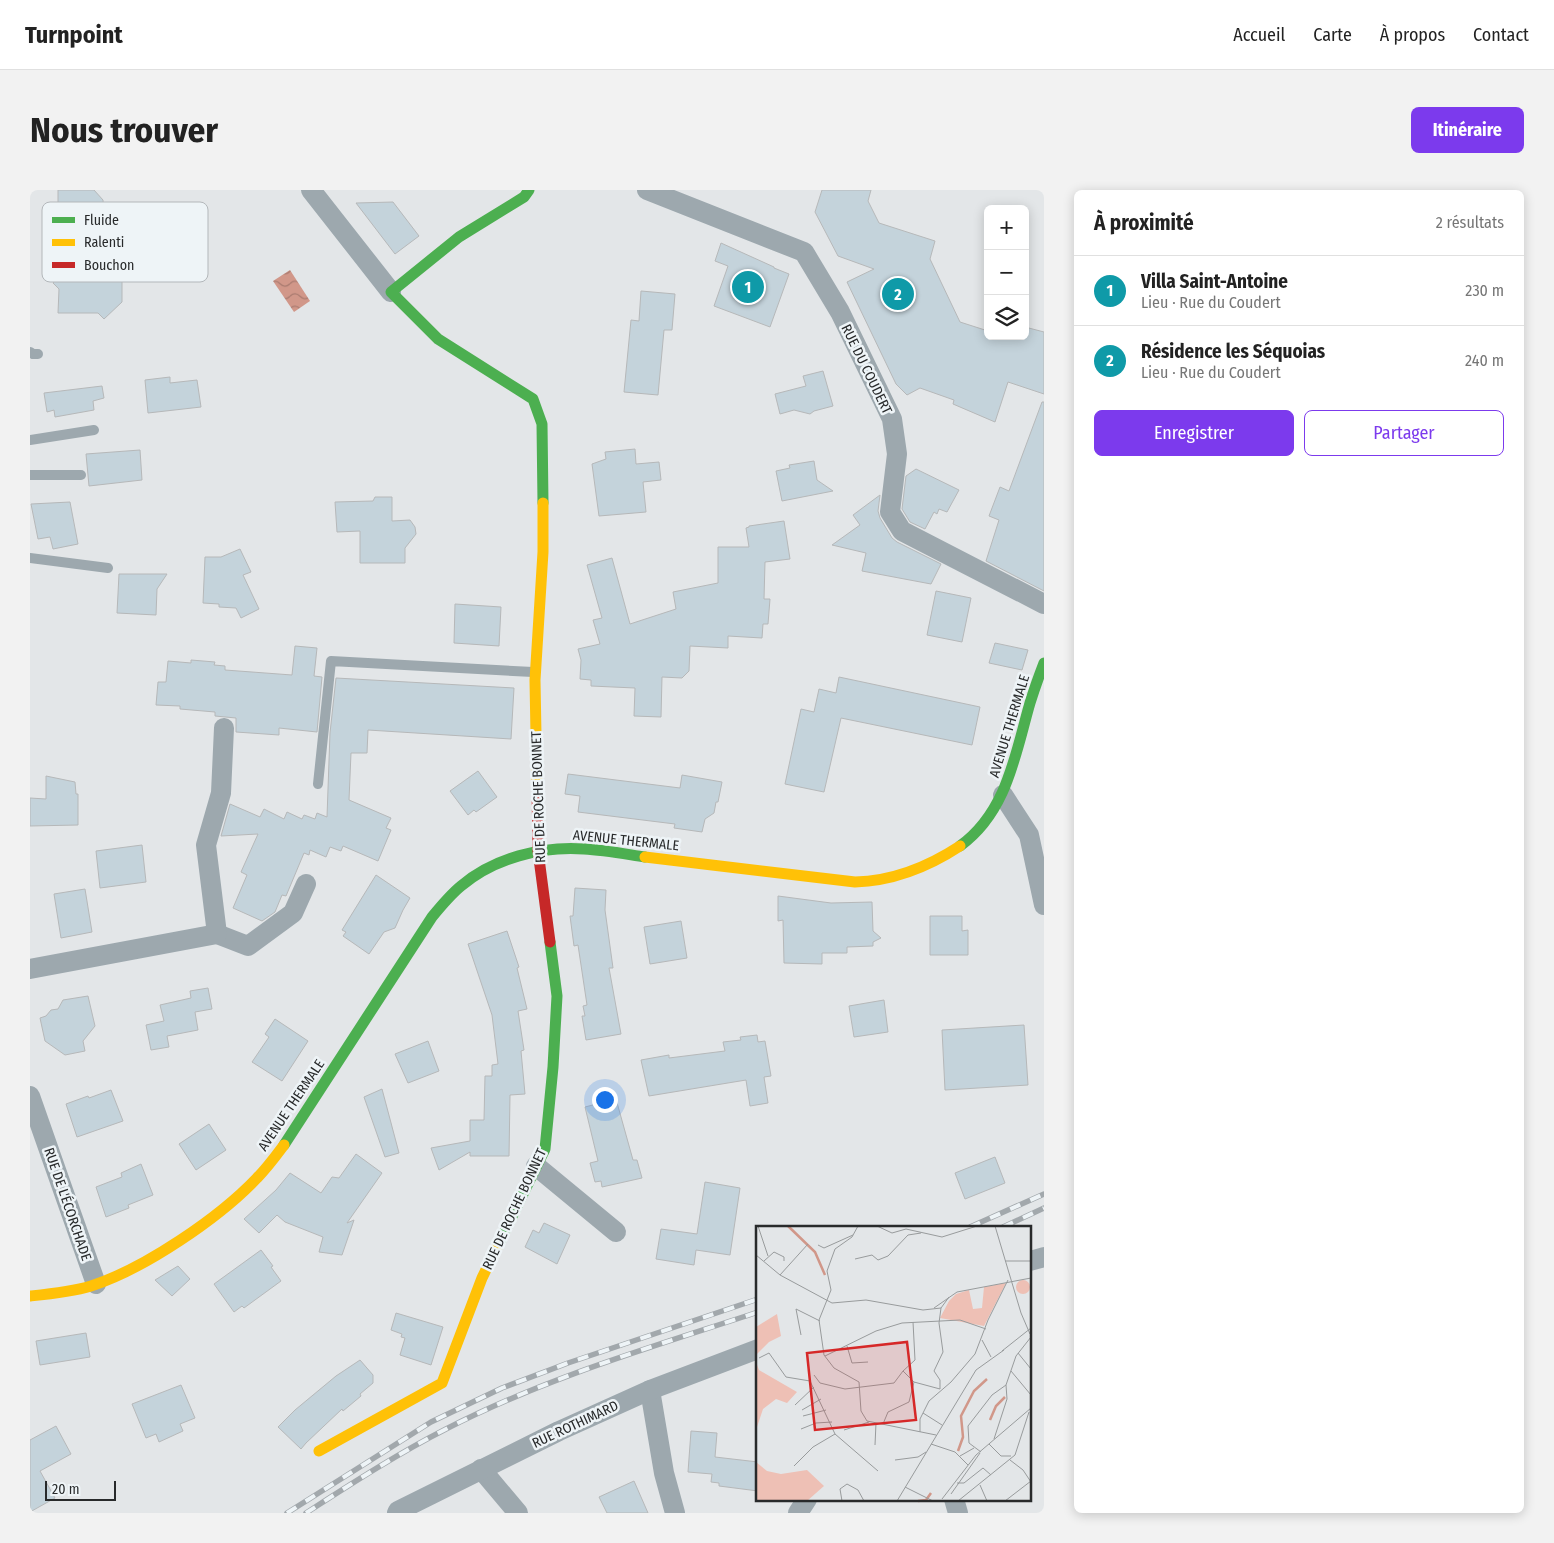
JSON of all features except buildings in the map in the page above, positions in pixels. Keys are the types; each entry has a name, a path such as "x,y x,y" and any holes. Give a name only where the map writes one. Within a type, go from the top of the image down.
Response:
{"street":[{"path":"311,190 391,292 459,237 524,197 529,190"},
{"name":"RUE DU COUDERT","path":"647,190 804,252 840,312 892,419 897,454 890,512 902,532 1044,604"},
{"name":"RUE DE ROCHE BONNET","path":"318,1451 442,1383 482,1278 545,1149 557,996 538,851 536,672 543,552 542,424 532,399 438,339 391,292"},
{"name":"AVENUE THERMALE","path":"30,1296 59,1293 96,1284 122,1273 173,1244 220,1210 256,1179 288,1139 432,917 445,900 481,870 503,860 559,848 584,849 844,882 861,883 905,874 924,866 956,848 971,837 988,818 1003,794 1037,703 1044,663"},
{"path":"217,934 206,845 221,793 224,728"},
{"path":"1003,794 1029,834 1044,905"},
{"path":"30,970 217,934 248,946 293,912 306,884"},
{"name":"RUE DE L'ÉCORCHADE","path":"30,1096 96,1284"},
{"path":"536,1166 616,1232"},
{"name":"RUE ROTHIMARD","path":"396,1512 559,1431 650,1390 756,1349"},
{"path":"650,1390 664,1473 676,1513"},
{"path":"481,1469 518,1513"},
{"path":"798,1513 806,1500"},
{"path":"954,1500 958,1513"}],"lane":[{"path":"30,440 94,430"},
{"path":"30,475 81,476"},
{"path":"30,558 108,568"},
{"path":"318,784 331,660 536,672"}],"water":[{"path":"290,270 310,301 294,312 273,281"}],"railway":[{"path":"972,1226 1044,1194"},
{"path":"1005,1226 1044,1208"},
{"path":"287,1513 431,1422 502,1388 568,1363 756,1300"},
{"path":"306,1513 410,1449 483,1411 599,1364 756,1313"}],"traffic: fast":[{"path":"529,190 524,197 459,237 391,292 438,339 533,399 542,424 543,503"},
{"path":"960,846 989,817 999,800 1014,762 1030,703 1044,663"},
{"path":"284,1145 432,917 461,886 474,876 503,861 535,852 584,849 645,857"},
{"path":"499,1243 545,1149 553,1067 557,996 550,942"}],"traffic: slow":[{"path":"537,789 535,680 543,552 543,503"},
{"path":"645,857 855,882 883,879 910,872 948,854 960,846"},
{"path":"30,1296 91,1286 134,1268 157,1255 202,1225 241,1193 264,1170 284,1145"},
{"path":"319,1451 442,1383 482,1278 499,1243"}],"traffic: jam":[{"path":"537,789 538,851 550,942"}],"place":[{"name":"Villa Saint-Antoine","path":"748,287"},
{"name":"Résidence les Séquoias","path":"898,294"}]}
